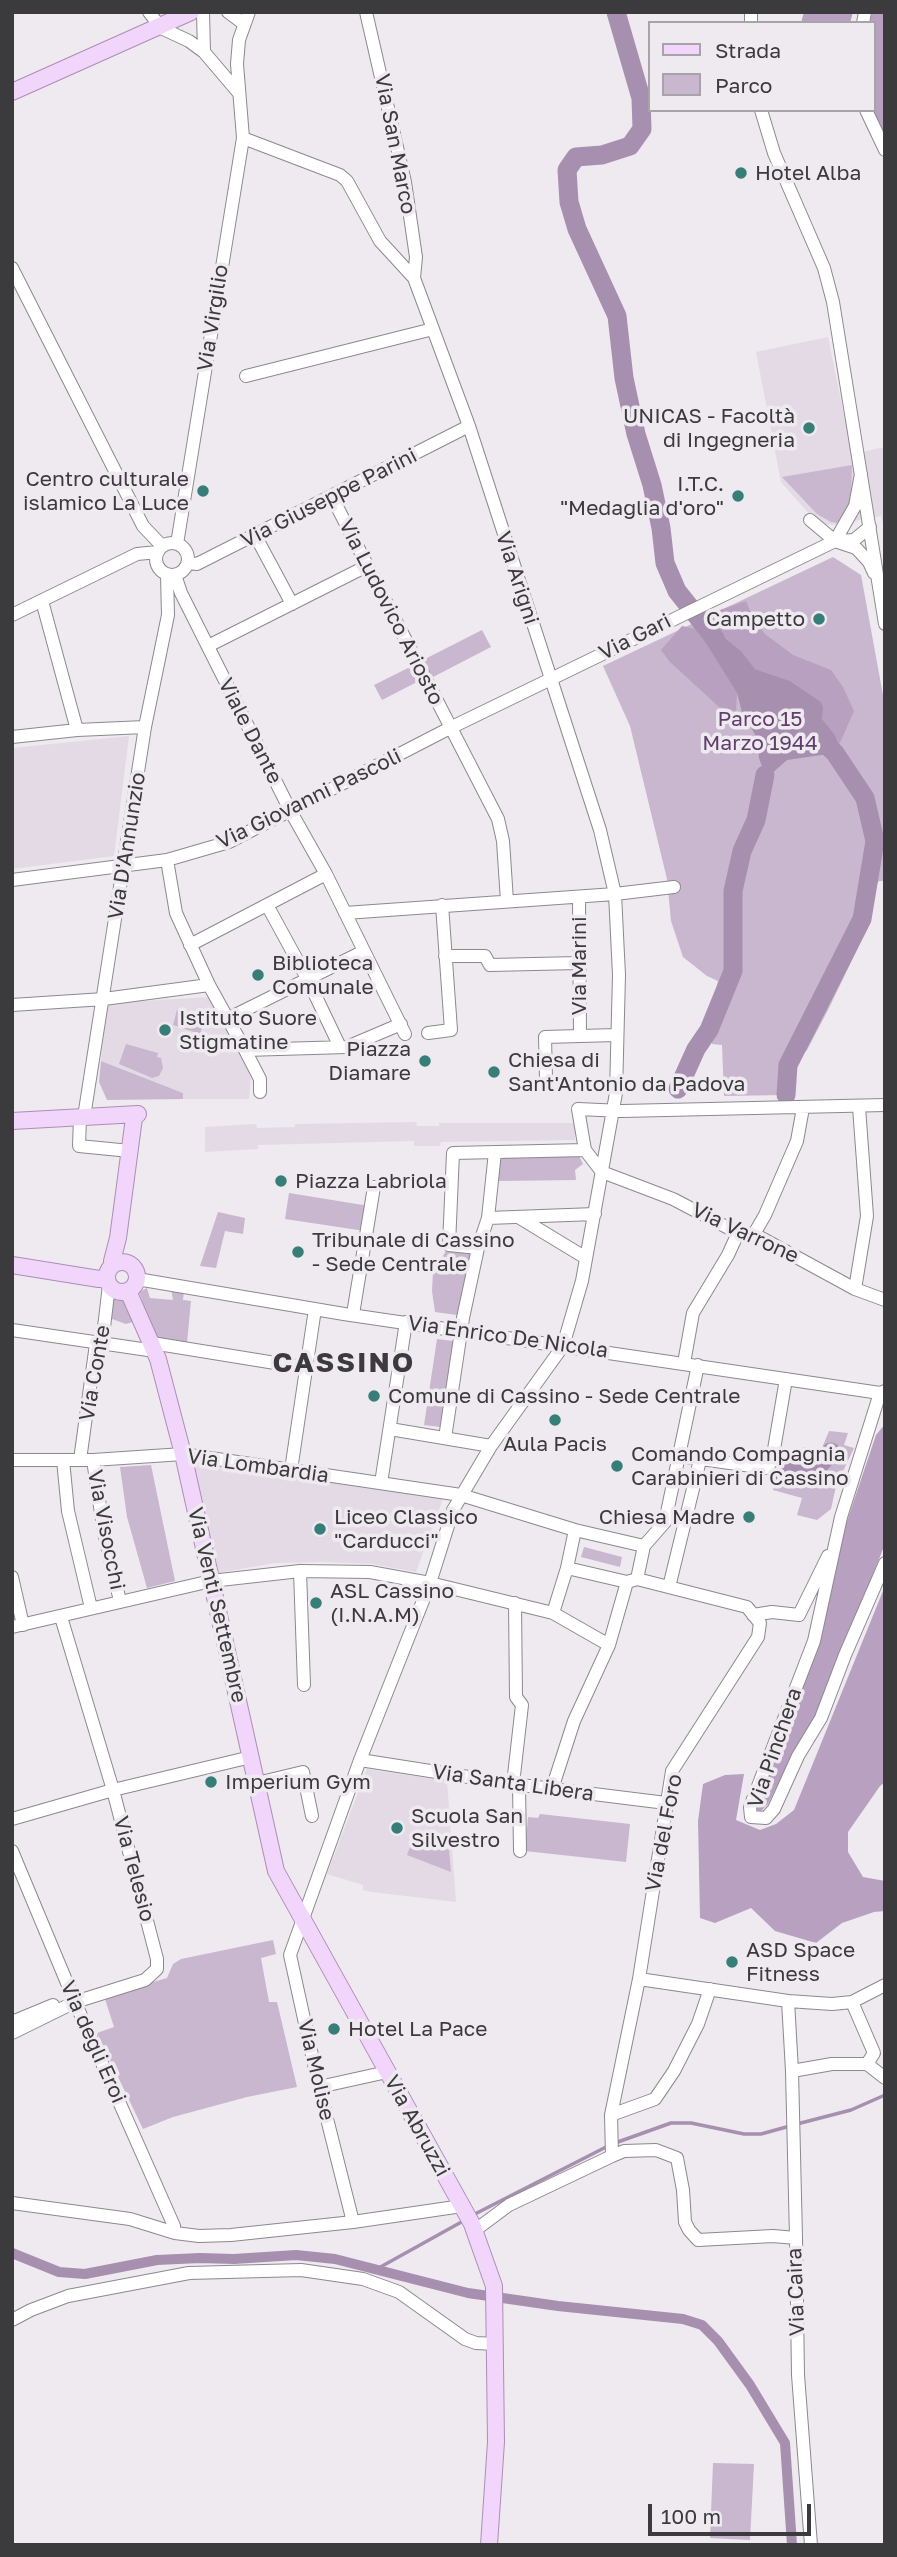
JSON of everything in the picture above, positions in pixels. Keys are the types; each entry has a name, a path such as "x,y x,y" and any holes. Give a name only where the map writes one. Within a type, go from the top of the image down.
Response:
{"main road":[{"path":"12,92 191,12"},
{"path":"12,1121 138,1114"},
{"path":"132,1285 120,1292 112,1261 118,1238 134,1118 138,1114"},
{"path":"12,1265 99,1279 113,1272 124,1250 144,1124 138,1114"},
{"name":"Via Venti Settembre","path":"113,1272 133,1266 132,1285 153,1347 183,1454 276,1871 303,1918"},
{"name":"Via Abruzzi","path":"303,1918 469,2219 494,2286 496,2442 489,2545"}],"street":[{"path":"149,12 161,27 204,52 239,92"},
{"path":"203,12 204,52"},
{"name":"Via Virgilio","path":"177,544 243,138 239,92 239,40 246,18 228,12"},
{"name":"Via San Marco","path":"366,12 405,183 416,257 414,278"},
{"path":"762,112 774,153 824,268 833,302 885,624"},
{"path":"867,112 885,150"},
{"name":"Via Arigni","path":"243,138 340,175 347,181 380,241 414,278 469,426 600,830 615,894 619,975 616,1093 586,1258 563,1346"},
{"path":"12,268 143,526 160,549"},
{"path":"246,376 433,329"},
{"name":"Via Giuseppe Parini","path":"188,563 197,564 469,426"},
{"path":"838,538 855,506 861,474"},
{"name":"Via Ludovico Ariosto","path":"332,497 498,819 503,841 507,901"},
{"path":"810,520 856,548 869,562 878,583"},
{"name":"Via Gari","path":"550,680 838,538 854,540 870,527"},
{"path":"255,535 292,604"},
{"path":"12,615 137,554 177,544 186,552 188,563 183,571 171,575 158,567 156,559 160,549"},
{"path":"208,646 367,566"},
{"name":"Viale Dante","path":"171,575 403,1029 347,1047 340,1046"},
{"name":"Via D'Annunzio","path":"82,1117 104,999 145,727 168,615 171,575"},
{"path":"42,601 77,730"},
{"name":"Via Giovanni Pascoli","path":"12,880 167,860 229,842 450,728 550,680"},
{"path":"12,737 77,730 145,727"},
{"path":"167,860 176,913 209,985 260,1079 260,1092"},
{"path":"190,945 326,874"},
{"path":"345,913 579,897 674,887"},
{"name":"Via Marini","path":"579,897 580,1036"},
{"path":"245,1050 340,1046 267,905"},
{"path":"428,1033 451,1030 442,905"},
{"path":"227,1019 364,951"},
{"path":"445,956 485,956 490,965 578,963"},
{"path":"12,1004 104,999 209,985"},
{"name":"Via Marini","path":"546,1079 545,1037 617,1035"},
{"path":"602,1171 585,1150 579,1109 611,1111 885,1105"},
{"path":"855,1289 867,1216 859,1107"},
{"path":"754,1234 797,1141 803,1108"},
{"path":"82,1117 79,1146 130,1151"},
{"path":"478,1248 449,1245 453,1153 585,1150"},
{"path":"446,1438 461,1331 478,1248 488,1218 495,1152"},
{"name":"Via Varrone","path":"602,1171 673,1199 738,1233 754,1234 855,1289 885,1300"},
{"path":"353,1314 374,1187"},
{"path":"488,1218 594,1214"},
{"path":"519,1218 586,1258"},
{"path":"684,1363 694,1313 738,1233"},
{"name":"Via Conte","path":"87,1460 96,1344 103,1336 113,1272"},
{"name":"Via Enrico De Nicola","path":"132,1285 353,1314 882,1392"},
{"path":"291,1471 315,1309"},
{"path":"381,1483 406,1322"},
{"path":"12,1330 96,1344 153,1347 306,1368"},
{"name":"Via Molise","path":"353,2222 290,1955 360,1760 430,1583 453,1510 491,1446 563,1346"},
{"path":"552,1790 574,1721 609,1645 644,1546 665,1522 698,1366"},
{"path":"679,1456 766,1468 772,1461 786,1379"},
{"name":"Via Pinchera","path":"882,1392 841,1517 814,1640 750,1807 751,1817 766,1818 774,1810 798,1756 821,1718 885,1563"},
{"path":"390,1429 491,1446"},
{"name":"Via Lombardia","path":"12,1460 87,1460 183,1454 461,1495 575,1530 644,1546"},
{"path":"63,1460 68,1511 91,1608"},
{"name":"Via Visocchi","path":"87,1460 120,1601"},
{"path":"669,1587 700,1460"},
{"path":"553,1613 575,1530"},
{"path":"567,1568 669,1587 747,1607 753,1615 772,1612 799,1615 836,1541"},
{"path":"300,1572 304,1685"},
{"path":"12,1577 18,1626 211,1581 300,1572 370,1572 430,1583 553,1613 609,1645"},
{"path":"515,1603 516,1697 522,1705 516,1785 520,1851"},
{"name":"Via del Foro","path":"612,2156 611,2115 639,1979 672,1771 758,1637 760,1623 753,1615"},
{"name":"Via Telesio","path":"12,2022 74,2000 145,1980 157,1969 157,1959 113,1790 61,1616"},
{"path":"12,1819 113,1790 251,1757"},
{"name":"Via Santa Libera","path":"360,1760 516,1785 666,1803"},
{"path":"257,1783 303,1772 313,1816"},
{"name":"Via degli Eroi","path":"12,1851 174,2227 174,2233"},
{"path":"639,1979 788,2001 832,2004 852,2001 885,1985"},
{"path":"611,2115 655,2099 674,2071 698,2024 710,1989"},
{"name":"Via Telesio","path":"12,2033 74,2000"},
{"path":"788,2001 796,2238"},
{"path":"852,2001 874,2053 867,2064"},
{"path":"792,2071 832,2064 867,2064 883,2074"},
{"path":"319,2087 387,2072"},
{"name":"Via Caira","path":"469,2219 509,2205 624,2151 656,2150 677,2158 685,2222 698,2240 773,2236 796,2238 798,2375 811,2545"},
{"path":"12,2203 130,2220 174,2233 199,2236 353,2222 469,2219"},
{"path":"12,2320 31,2309 68,2296 189,2273 301,2270 363,2279 400,2292 465,2339 476,2343 495,2344"}],"shaded area":[{"path":"804,12 853,12 851,21 802,21"},
{"path":"872,12 885,12 885,142 869,112 876,112 876,21 870,21"},
{"name":"UNICAS - Facoltà di Ingegneria","path":"828,337 852,454 885,447 885,531 881,516 834,525 824,524 810,515 781,482 756,352"},
{"path":"746,601 753,618 765,634 793,655 831,670 843,687 854,711 839,745 835,735 822,719 821,702 790,681 755,669 741,651 706,620 717,611"},
{"path":"703,619 741,651 755,669 790,681 821,702 822,719 835,735 839,745 835,753 787,760 771,774 765,775 759,758 757,738 742,712 737,693 697,629 697,624"},
{"path":"682,626 697,629 737,693 736,711 719,707 670,662 661,650"},
{"path":"129,736 114,856 12,869 12,748"},
{"name":"Istituto Suore Stigmatine","path":"210,997 251,1077 249,1099 183,1099 183,1093 101,1061 108,1003"},
{"path":"416,1122 417,1126 439,1126 439,1123 575,1123 575,1140 441,1142 440,1146 414,1146 414,1141 258,1145 258,1149 205,1152 205,1127 256,1124 257,1128 295,1127 295,1124"},
{"path":"885,1424 885,1544 812,1727 800,1740 768,1804 761,1811 756,1810 821,1632 845,1527 876,1435"},
{"name":"Liceo Classico \"Carducci\"","path":"192,1462 380,1485 444,1496 416,1572 372,1564 325,1562 275,1563 218,1573"},
{"path":"885,1586 885,1782 848,1832 848,1852 863,1877 885,1881 885,1911 842,1923 816,1943 775,1931 751,1908 715,1923 700,1918 698,1821 703,1784 725,1775 744,1774 736,1820 760,1830 776,1824 794,1810"},
{"name":"Scuola San Silvestro","path":"367,1769 447,1781 456,1902 372,1892 363,1890 363,1885 327,1874"}],"green space":[{"path":"852,465 851,500 837,523 817,514 782,477"},
{"name":"Parco 15 Marzo 1944","path":"833,557 861,575 885,706 885,881 879,881 872,890 869,925 807,1050 797,1061 786,1095 724,1096 722,1045 712,1044 710,1017 718,981 683,957 671,921 667,879 630,726 603,666"},
{"path":"482,630 491,647 433,677 423,660"},
{"path":"410,667 417,682 382,700 374,685"},
{"path":"177,1010 205,1018 200,1034 173,1025"},
{"path":"126,1044 158,1053 157,1057 161,1058 163,1068 159,1076 152,1078 119,1064"},
{"path":"101,1061 183,1093 183,1099 107,1100 99,1082"},
{"path":"579,1156 583,1164 575,1170 576,1180 497,1181 496,1157"},
{"path":"289,1193 369,1206 365,1231 285,1219"},
{"path":"218,1212 245,1218 243,1234 225,1231 216,1268 200,1266"},
{"path":"446,1251 471,1254 457,1315 435,1312 433,1272"},
{"path":"147,1288 150,1298 173,1300 171,1289 184,1291 183,1300 191,1301 187,1343 157,1340 139,1292"},
{"path":"112,1297 123,1300 133,1322 126,1324 109,1318"},
{"path":"437,1339 453,1341 440,1427 424,1425"},
{"path":"829,1431 848,1433 844,1445 854,1448 836,1486 831,1509 817,1520 797,1515 802,1498 773,1490 778,1463 798,1466 803,1447 822,1448"},
{"path":"151,1465 175,1581 147,1588 127,1517 120,1467"},
{"path":"584,1547 622,1557 620,1567 581,1557"},
{"path":"540,1814 630,1824 626,1862 525,1851 528,1817 538,1818"},
{"path":"414,1837 449,1850 451,1872 407,1855"},
{"path":"273,1940 276,1954 261,1958 269,2002 277,2002 297,2087 173,2117 143,2129 97,2033 114,2027 104,1996 167,1978 173,1964 181,1959"},
{"path":"713,2463 754,2464 750,2540 710,2538"}],"waterway":[{"path":"616,12 641,98 642,129 630,146 602,155 576,157 567,170 569,202 577,229 617,316 624,378 636,434 652,485 665,563 677,591 716,640"},
{"path":"786,1095 788,1065 862,919 875,841 865,798 835,753 815,735"},
{"path":"678,1089 696,1049 709,1030 733,971 733,891 742,851 756,820 765,775"},
{"path":"780,1471 805,1474 815,1469 831,1452"},
{"path":"797,2124 851,2110 885,2095"},
{"path":"615,2143 671,2123 691,2123 744,2134 761,2134 790,2126"},
{"path":"471,2216 608,2146"},
{"path":"375,2270 465,2220"},
{"path":"12,2253 59,2272 85,2274 157,2260 296,2255 335,2259 468,2293 558,2306 683,2319 702,2325 718,2341 750,2385 785,2443 792,2545"}],"place":[{"name":"Hotel Alba","path":"741,173"},
{"name":"UNICAS - Facoltà di Ingegneria","path":"809,428"},
{"name":"Centro culturale islamico La Luce","path":"203,491"},
{"name":"I.T.C. \"Medaglia d'oro\"","path":"738,496"},
{"name":"Campetto","path":"819,619"},
{"name":"Biblioteca Comunale","path":"258,975"},
{"name":"Istituto Suore Stigmatine","path":"165,1030"},
{"name":"Piazza Diamare","path":"425,1061"},
{"name":"Chiesa di Sant'Antonio da Padova","path":"494,1072"},
{"name":"Piazza Labriola","path":"281,1181"},
{"name":"Tribunale di Cassino - Sede Centrale","path":"298,1252"},
{"name":"Comune di Cassino - Sede Centrale","path":"374,1396"},
{"name":"Aula Pacis","path":"555,1420"},
{"name":"Comando Compagnia Carabinieri di Cassino","path":"617,1466"},
{"name":"Chiesa Madre","path":"749,1517"},
{"name":"Liceo Classico \"Carducci\"","path":"320,1529"},
{"name":"ASL Cassino (I.N.A.M)","path":"316,1603"},
{"name":"Imperium Gym","path":"211,1782"},
{"name":"Scuola San Silvestro","path":"397,1828"},
{"name":"ASD Space Fitness","path":"732,1962"},
{"name":"Hotel La Pace","path":"334,2029"}],"district":[{"name":"CASSINO","path":"344,1363"}]}
